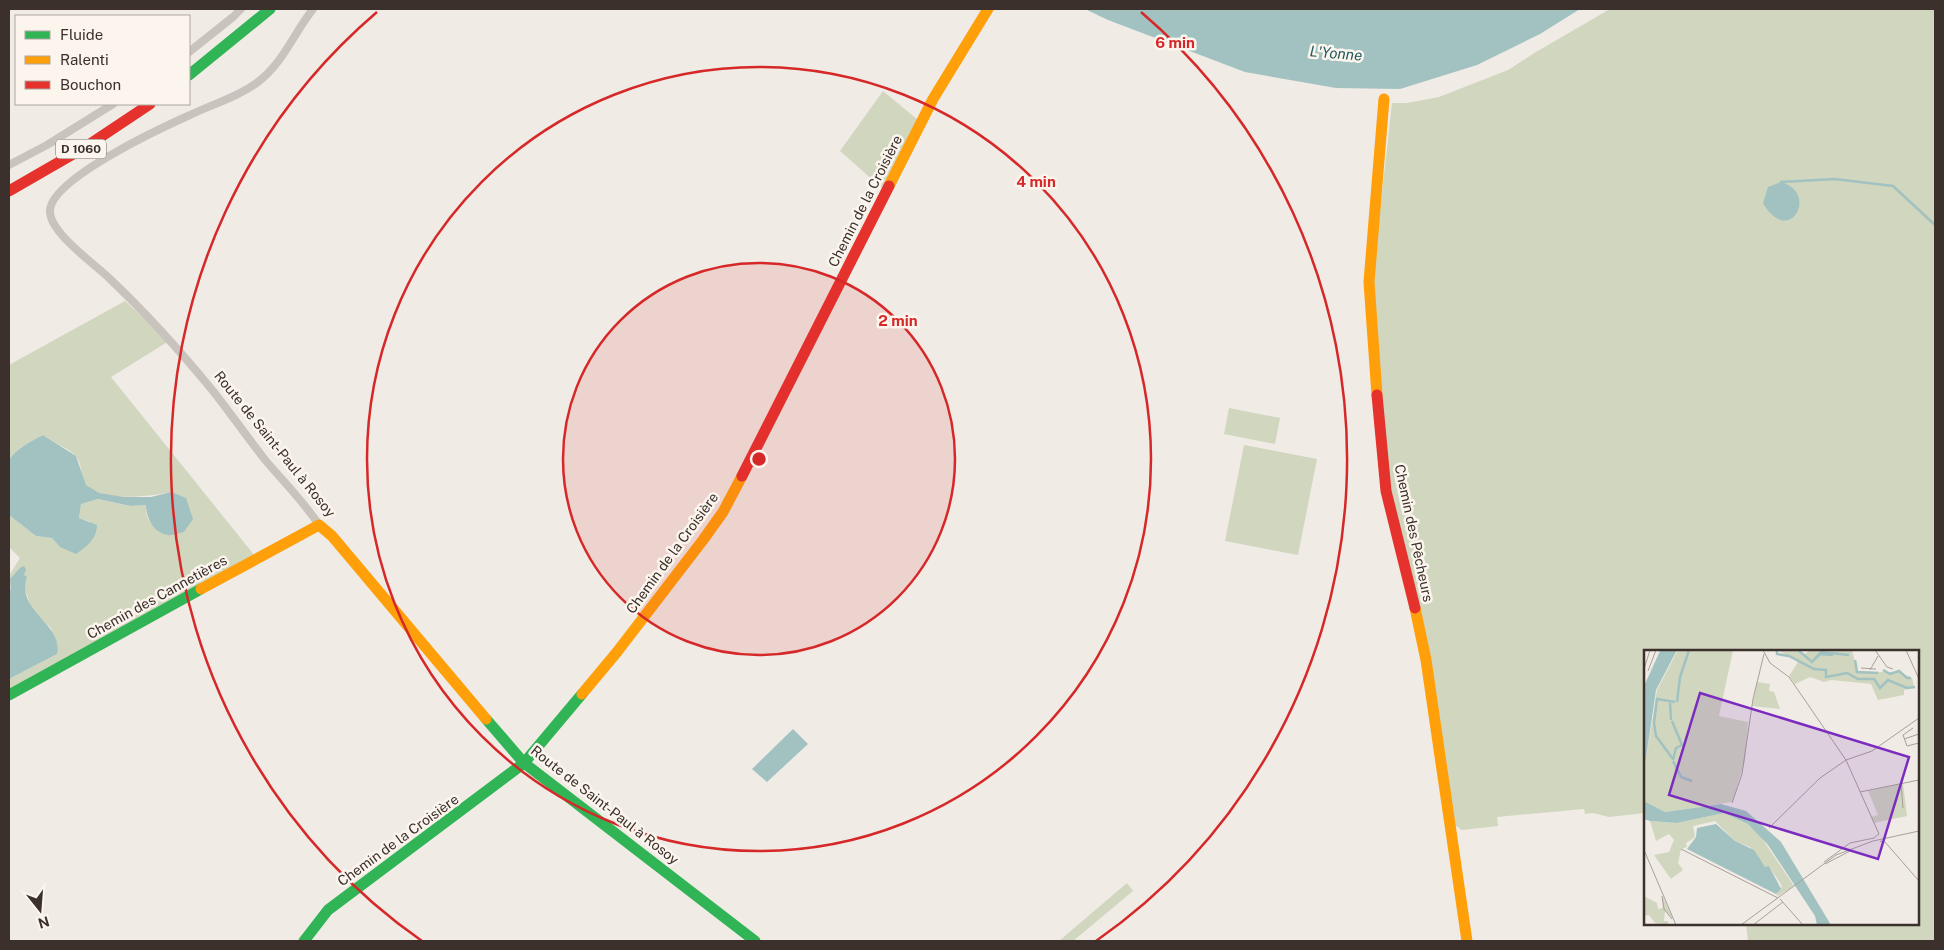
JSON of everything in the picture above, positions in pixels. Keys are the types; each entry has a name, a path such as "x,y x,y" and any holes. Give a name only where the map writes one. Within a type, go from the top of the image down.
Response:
{"street":[{"path":"190,51 233,18 241,9"},
{"path":"190,74 270,9"},
{"name":"Route de Saint-Paul à Rosoy","path":"313,9 285,53 259,81 243,92 190,114 126,146 83,172 59,191 52,202 50,212 53,222 62,235 110,278 174,344 320,526 332,536 448,676 524,763 755,941"},
{"name":"Chemin de la Croisière","path":"304,941 328,910 524,763 617,652 723,512 933,99 988,9"},
{"name":"Chemin des Pêcheurs","path":"1384,99 1369,282 1383,469 1386,491 1405,563 1426,660 1467,941"},
{"path":"9,165 47,145 111,105"},
{"name":"D 1060","path":"9,191 87,146 148,105"},
{"name":"Chemin des Cannetières","path":"9,695 320,526"}],"green space":[{"path":"1610,9 1935,9 1935,941 1748,941 1746,925 1919,925 1919,650 1644,650 1644,813 1609,817 1593,813 1585,814 1584,809 1497,817 1498,826 1462,830 1455,825 1389,490 1372,284 1392,103 1407,103 1439,97 1508,70"},
{"path":"883,91 918,120 883,189 840,151"},
{"path":"125,301 169,341 111,377 255,556 9,697 9,679 57,654 51,628 32,610 24,586 27,577 11,587 9,595 9,576 20,558 9,547 9,515 36,536 52,538 60,547 91,522 79,518 81,504 98,499 129,506 146,505 147,516 151,524 168,535 171,492 126,497 93,491 84,482 76,456 43,435 20,449 9,460 9,365"},
{"path":"1229,408 1280,418 1275,444 1224,434"},
{"path":"1244,445 1317,459 1298,555 1225,541"},
{"path":"1127,883 1133,891 1073,941 1059,941"}],"water":[{"name":"L'Yonne","path":"1085,9 1580,9 1540,34 1477,65 1400,89 1336,88 1245,72 1108,20"},
{"path":"1781,182 1792,188 1798,196 1799,205 1796,214 1790,219 1782,220 1773,215 1763,203 1768,187"},
{"path":"43,435 76,456 86,485 99,493 124,497 151,497 171,492 186,498 193,519 184,532 174,535 163,534 151,524 146,505 130,506 98,499 81,504 79,518 97,525 97,530 90,542 76,554 60,547 52,538 36,536 9,515 9,460 20,449"},
{"path":"24,566 26,570 24,575 27,577 25,589 28,599 54,634 57,643 57,654 9,679 10,579"},
{"path":"793,729 808,744 767,782 752,769"}],"waterway":[{"path":"1781,182 1835,179 1893,186 1935,225"}],"traffic: fast":[{"path":"190,74 270,9"},
{"path":"9,695 201,589"},
{"path":"304,941 328,910 524,763 582,694"},
{"path":"486,719 524,763 755,941"}],"traffic: slow":[{"path":"889,186 933,99 988,9"},
{"path":"1377,395 1369,282 1384,99"},
{"path":"582,694 617,652 703,540 723,512 742,476"},
{"path":"201,589 319,525 332,536 486,719"},
{"path":"1415,608 1426,660 1467,941"}],"traffic: jam":[{"path":"9,191 87,146 148,105"},
{"path":"742,476 889,186"},
{"path":"1377,395 1386,491 1415,608"}]}
